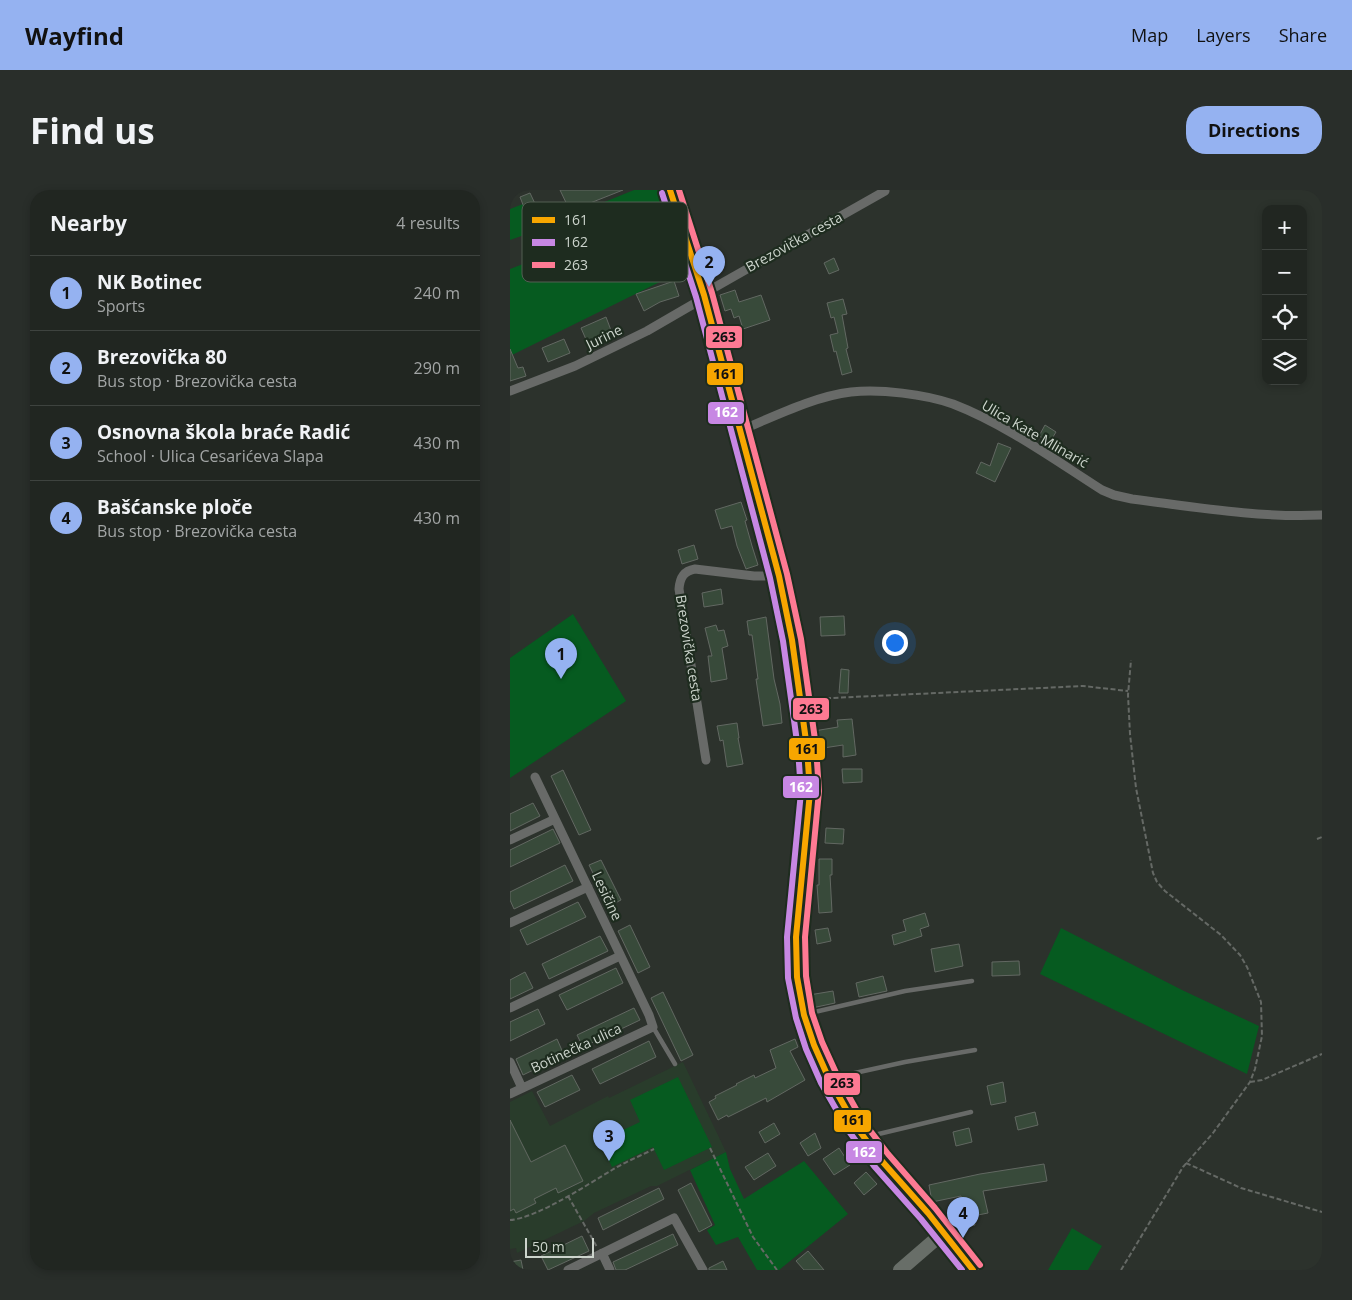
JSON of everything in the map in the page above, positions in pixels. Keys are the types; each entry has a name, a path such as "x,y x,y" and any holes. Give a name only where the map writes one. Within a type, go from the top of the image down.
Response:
{"main road":[{"path":"670,190 674,202"},
{"path":"688,246 704,295 779,576 801,700 809,763 810,792 796,937 797,977 804,1015 814,1045 829,1079 844,1108 863,1137 944,1232 973,1270"},
{"path":"900,1270 944,1232"}],"street":[{"name":"Brezovička cesta","path":"704,295 885,191"},
{"name":"Jurine","path":"510,391 575,366 647,331 697,302 704,295"},
{"name":"Ulica Kate Mlinarić","path":"739,431 822,398 851,392 881,392 920,396 952,404 983,418 1026,442 1102,490 1114,495 1132,499 1262,514 1322,515"},
{"name":"Brezovička cesta","path":"706,760 679,589 682,576 688,571 695,569 754,576 779,576"},
{"name":"Lesičine","path":"535,776 653,1027"},
{"path":"510,840 555,819"},
{"path":"510,923 588,887"},
{"path":"510,1008 620,956"},
{"name":"Botinečka ulica","path":"510,1094 653,1027"},
{"path":"510,1062 522,1088"},
{"path":"568,1270 674,1218 703,1270"},
{"path":"601,1254 610,1270"}],"lane":[{"path":"804,1015 906,991 972,981"},
{"path":"653,1027 675,1064"},
{"path":"829,1079 905,1062 975,1050"},
{"path":"863,1137 971,1112"}],"path":[{"path":"1122,1270 1186,1163 1213,1133 1250,1082 1262,1036 1261,1002 1247,967 1233,946 1221,934 1165,891 1157,882 1153,873 1136,788 1130,734 1128,691 1131,660"},
{"path":"801,700 1083,686 1128,691"},
{"path":"1317,839 1322,837"},
{"path":"1250,1082 1262,1080 1322,1054"},
{"path":"710,1148 753,1237 776,1270"},
{"path":"510,1220 529,1216 654,1149"},
{"path":"1186,1163 1241,1188 1322,1212"},
{"path":"568,1196 601,1254"}],"shaded area":[{"path":"683,1062 726,1152 657,1186 651,1186 594,1213 584,1221 517,1253 516,1248 510,1249 510,1102 532,1091 550,1126 608,1096 609,1098"}],"green space":[{"path":"634,190 659,190 663,202 604,202"},
{"path":"522,204 522,236 510,240 510,209"},
{"path":"522,264 522,282 660,282 510,356 510,269"},
{"path":"573,614 626,701 510,778 510,658"},
{"path":"1061,928 1182,990 1259,1026 1247,1074 1040,974"},
{"path":"678,1077 712,1147 664,1170 653,1147 612,1167 600,1141 640,1122 630,1100"},
{"path":"726,1152 730,1169 744,1199 804,1161 848,1214 779,1270 757,1270 738,1237 716,1245 707,1230 715,1225 690,1170"},
{"path":"1072,1228 1102,1246 1088,1270 1048,1270"}],"building":[{"path":"560,190 623,190 593,202 566,202"},
{"path":"530,193 534,202 522,202 520,197"},
{"path":"834,258 839,270 829,274 824,263"},
{"path":"674,282 679,296 660,302 644,311 636,294"},
{"path":"735,290 739,302 761,295 770,320 743,329 739,316 734,318 731,309 725,311 720,295"},
{"path":"843,299 847,314 842,315 848,348 846,349 852,372 842,375 830,335 838,333 834,317 831,318 827,303"},
{"path":"606,317 612,333 588,344 581,328"},
{"path":"564,339 570,353 548,362 542,348"},
{"path":"510,349 518,368 523,367 526,376 510,381"},
{"path":"1045,425 1056,432 1050,442 1039,436"},
{"path":"998,443 1011,448 995,482 976,473 981,462 990,466"},
{"path":"741,502 758,565 746,569 732,526 721,529 715,510"},
{"path":"694,545 698,559 682,564 678,550"},
{"path":"721,589 723,604 704,607 702,593"},
{"path":"844,616 845,635 821,636 820,617"},
{"path":"766,617 782,723 763,726 752,635 749,635 747,621"},
{"path":"716,625 718,631 724,630 728,646 722,648 727,679 711,682 708,656 712,656 705,628"},
{"path":"841,669 849,670 848,693 839,693"},
{"path":"852,719 856,755 843,757 843,745 817,749 814,731 838,727 837,720"},
{"path":"737,723 743,764 727,767 723,740 720,741 717,726"},
{"path":"842,769 862,769 862,782 843,783"},
{"path":"563,770 591,830 579,835 551,776"},
{"path":"533,803 540,816 510,831 510,814"},
{"path":"826,828 844,829 843,844 825,843"},
{"path":"553,829 560,843 510,867 510,850"},
{"path":"819,859 832,859 832,875 830,875 832,912 819,913 817,885 819,885"},
{"path":"601,860 621,900 609,906 589,865"},
{"path":"565,865 573,881 514,909 510,900 510,892"},
{"path":"578,902 586,917 527,945 520,930"},
{"path":"925,913 929,926 920,929 922,936 894,945 892,935 906,931 903,920"},
{"path":"630,925 650,967 638,973 618,931"},
{"path":"828,928 831,941 817,944 815,930"},
{"path":"600,936 608,951 549,979 542,964"},
{"path":"959,944 963,966 935,972 931,949"},
{"path":"1019,961 1020,975 992,976 992,962"},
{"path":"616,968 623,983 567,1010 559,995"},
{"path":"525,972 533,988 510,999 510,980"},
{"path":"883,976 887,991 859,997 856,983"},
{"path":"833,991 835,1003 812,1008 809,995"},
{"path":"663,992 693,1055 681,1061 651,998"},
{"path":"634,1008 640,1020 583,1047 577,1035"},
{"path":"538,1009 545,1024 510,1041 510,1022"},
{"path":"557,1039 564,1055 523,1075 516,1059"},
{"path":"795,1039 798,1047 790,1051 805,1080 767,1102 766,1098 718,1120 709,1102 716,1098 715,1096 736,1084 754,1075 755,1078 776,1068 770,1050"},
{"path":"649,1041 656,1057 600,1084 592,1069"},
{"path":"572,1075 580,1090 545,1107 537,1092"},
{"path":"1003,1082 1006,1102 991,1105 987,1086"},
{"path":"1035,1112 1038,1125 1018,1130 1015,1117"},
{"path":"510,1120 531,1162 565,1145 583,1181 558,1193 556,1188 534,1199 536,1203 516,1213 514,1209 510,1211"},
{"path":"774,1123 780,1134 765,1143 759,1132"},
{"path":"969,1128 972,1142 956,1146 953,1132"},
{"path":"815,1133 821,1148 808,1156 800,1143"},
{"path":"839,1148 850,1165 834,1175 823,1159"},
{"path":"768,1153 776,1166 754,1180 745,1167"},
{"path":"1044,1164 1047,1181 983,1191 988,1213 973,1216 975,1225 956,1228 954,1215 964,1213 961,1196 932,1202 929,1185 980,1174"},
{"path":"866,1172 877,1184 864,1195 854,1183"},
{"path":"691,1183 712,1225 699,1232 678,1190"},
{"path":"659,1188 664,1199 603,1230 598,1218"},
{"path":"673,1234 678,1245 625,1270 616,1270 613,1262"},
{"path":"582,1236 589,1251 548,1270 541,1256"},
{"path":"808,1251 824,1270 804,1270 796,1261"},
{"path":"521,1260 523,1270 510,1270 510,1262"},
{"path":"723,1261 727,1270 709,1270 709,1268"}],"transit line":[{"name":"161","path":"670,190 674,202"},
{"name":"263","path":"679,190 683,202"},
{"name":"162","path":"662,193 665,202"},
{"name":"263","path":"688,218 712,293 787,574 801,639 816,747 819,791 805,937 806,976 812,1013 822,1042 837,1075 862,1120 980,1265"},
{"name":"161","path":"688,246 704,295 779,576 792,640 807,748 810,792 796,937 797,977 804,1015 814,1045 829,1079 855,1125 881,1160 928,1213 973,1270"},
{"name":"162","path":"688,273 770,578 783,641 798,749 801,792 787,937 788,978 796,1018 806,1049 821,1083 848,1130 874,1166 921,1219 962,1270"}],"place":[{"name":"Brezovička 80","path":"709,287"},
{"name":"NK Botinec","path":"561,679"},
{"name":"Osnovna škola braće Radić","path":"609,1161"},
{"name":"Bašćanske ploče","path":"963,1238"}]}
